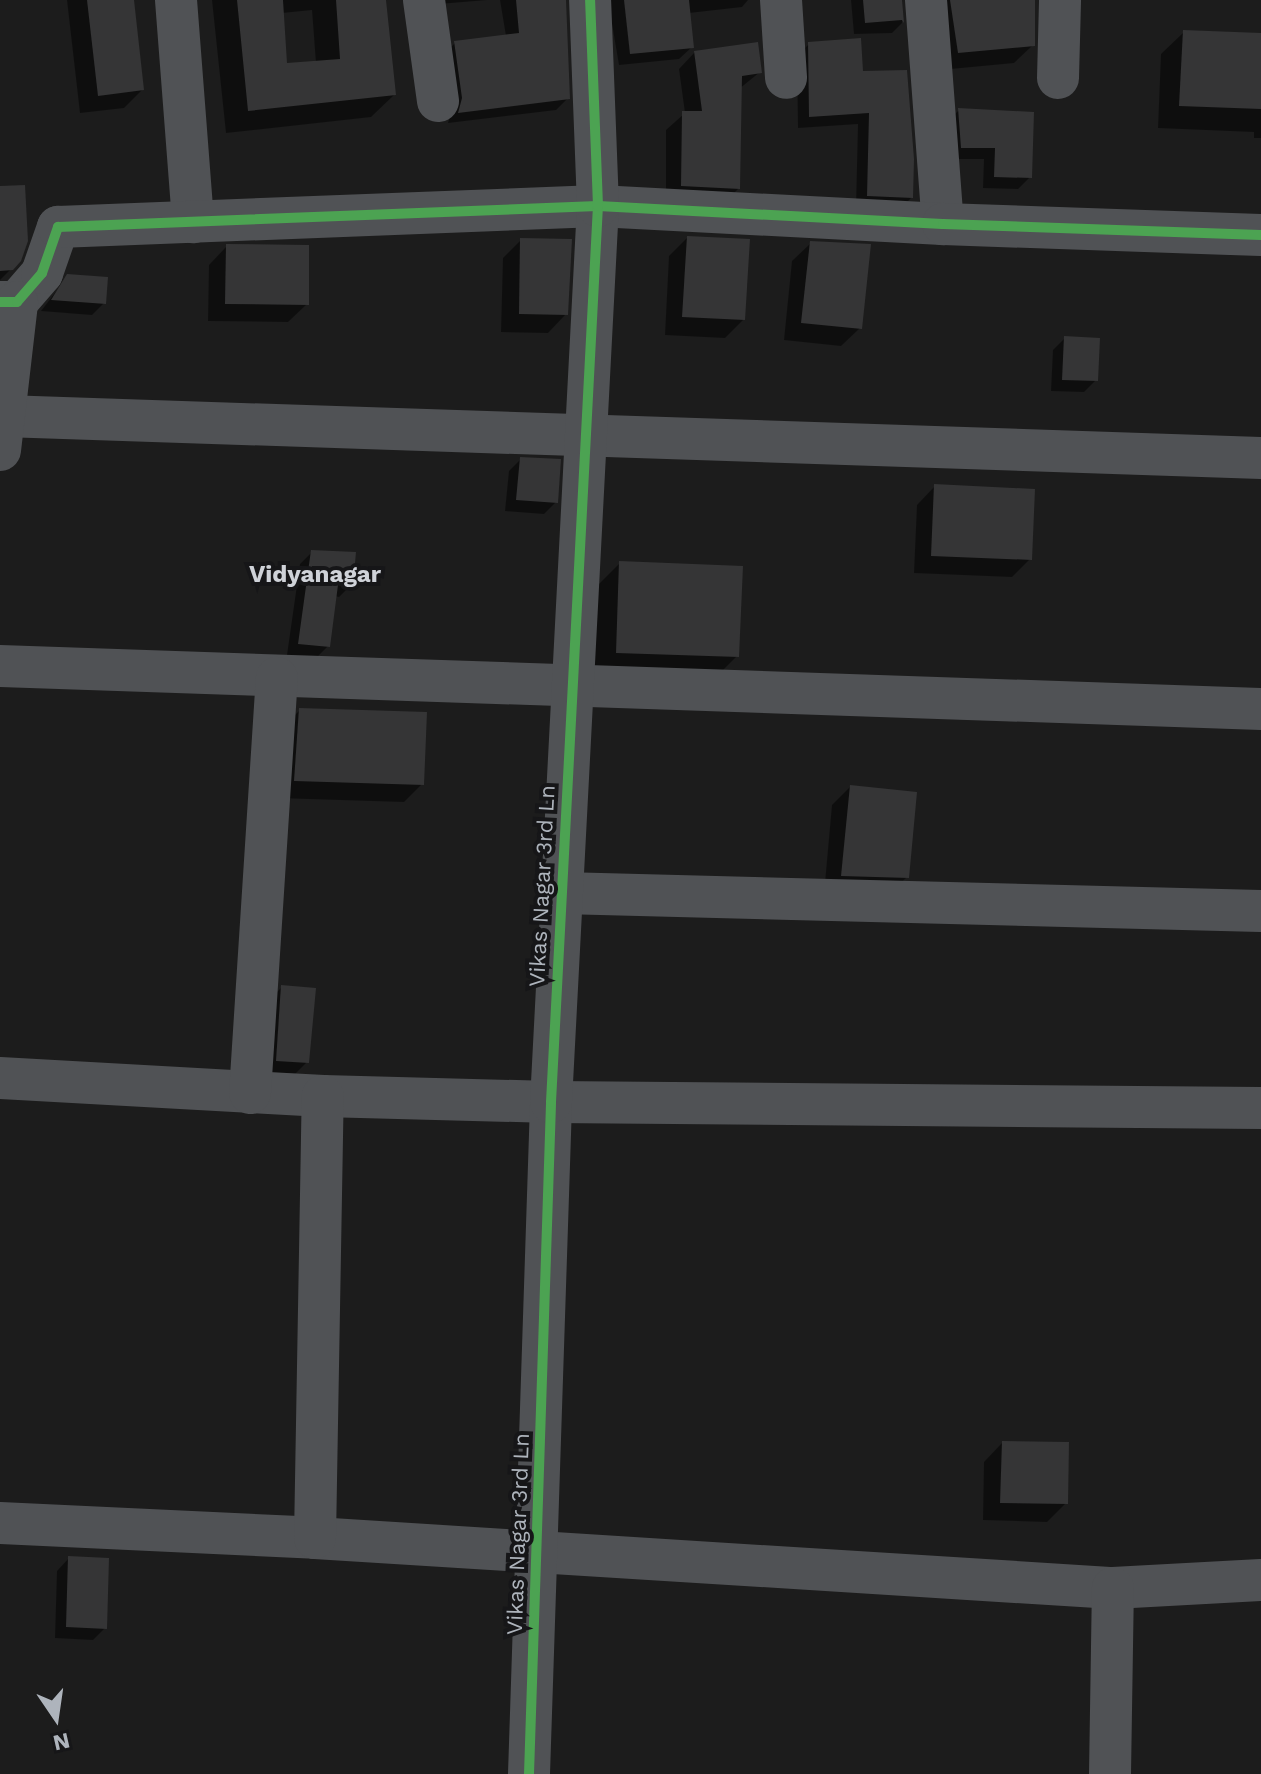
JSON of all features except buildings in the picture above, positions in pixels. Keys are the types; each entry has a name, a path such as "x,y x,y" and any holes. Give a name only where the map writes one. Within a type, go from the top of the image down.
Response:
{"street":[{"path":"176,0 193,222"},
{"path":"424,0 438,101"},
{"name":"Vikas Nagar 3rd Ln","path":"529,1774 551,1102 598,206 590,0"},
{"path":"781,0 786,78"},
{"path":"926,0 943,224"},
{"path":"1058,78 1060,0"},
{"path":"1261,235 943,224 598,206 58,227 42,273 9,302 2,433 586,437 1261,458"},
{"path":"0,666 277,678 1261,709"},
{"path":"250,1093 277,678"},
{"path":"562,893 1261,911"},
{"path":"0,1078 250,1093 551,1102 1261,1108"},
{"path":"315,1538 323,1096"},
{"path":"0,1523 315,1538 538,1555 1113,1588 1261,1580"},
{"path":"1110,1774 1113,1588"}],"cycle path":[{"path":"529,1774 551,1102 598,206 590,0"},
{"path":"0,302 17,302 42,273 58,227 598,206 943,224 1261,235"}],"district":[{"name":"Vidyanagar","path":"315,575"}]}
